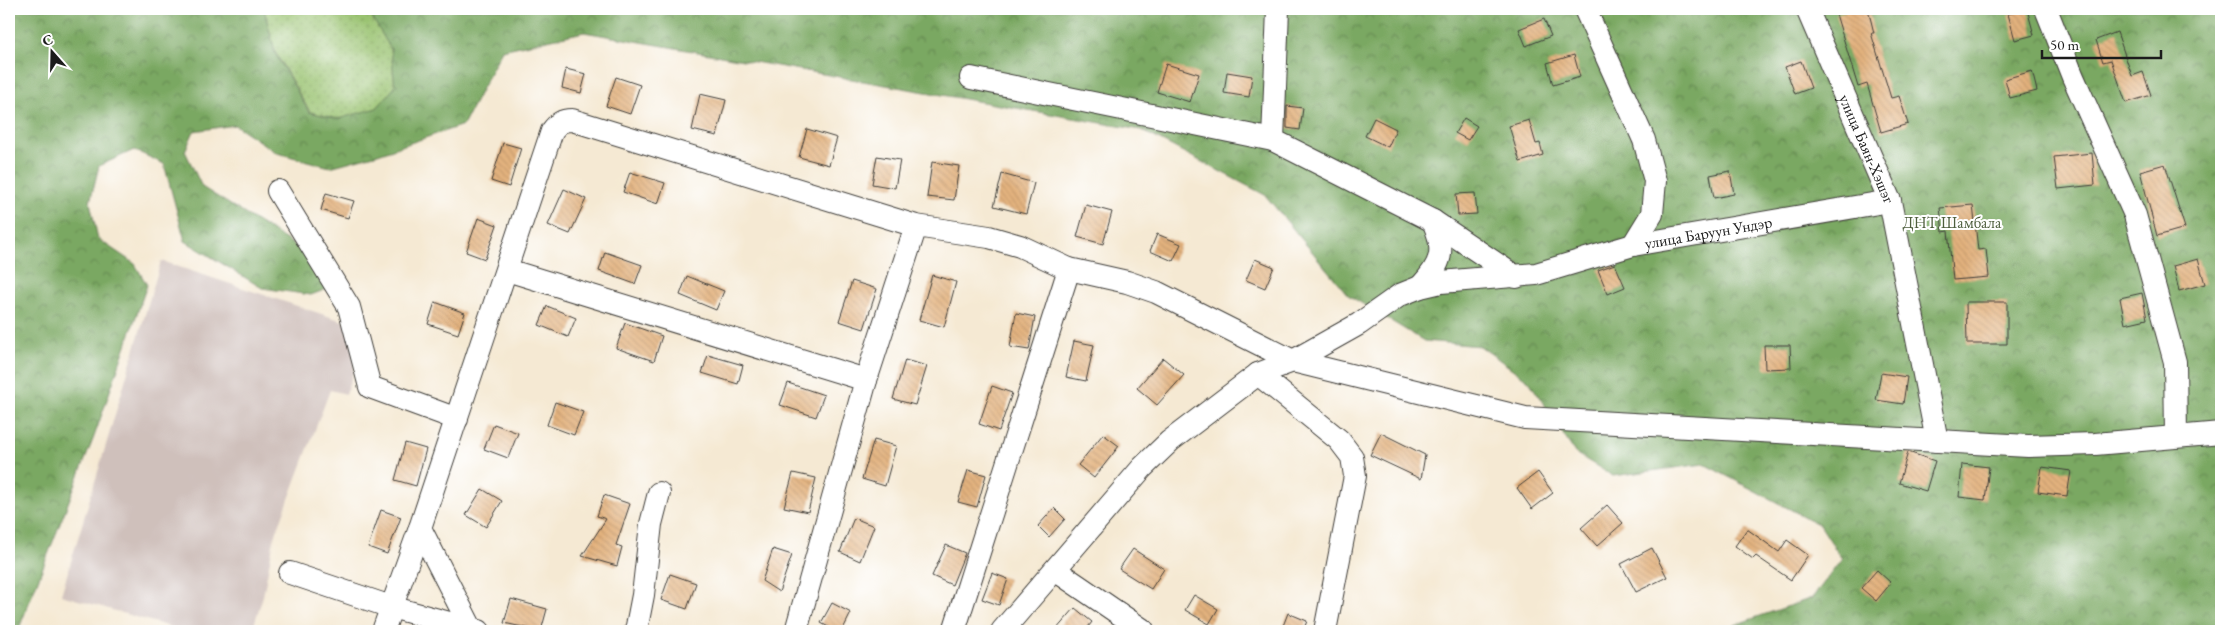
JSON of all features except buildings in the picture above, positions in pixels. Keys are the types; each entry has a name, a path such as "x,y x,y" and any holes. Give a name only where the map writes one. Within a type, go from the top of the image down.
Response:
{"street":[{"path":"1273,140 1278,9"},
{"name":"улица Баруун Ундэр","path":"1585,9 1644,140 1655,181 1652,214 1633,245"},
{"name":"улица Баян-Хэшэг","path":"1807,9 1890,200 1937,441"},
{"path":"2046,9 2073,77 2135,214 2175,362 2176,436"},
{"path":"971,78 1273,140 1433,221 1516,277"},
{"path":"384,631 507,270 552,131 557,124 564,120 572,120 916,226 989,237 1020,246 1069,269 1127,282 1156,292 1294,361 1525,418 2052,446 2221,433"},
{"path":"278,191 349,307 370,387 457,418"},
{"name":"улица Баруун Ундэр","path":"1633,245 1890,200"},
{"path":"1420,287 1433,273 1440,256 1440,237 1433,221"},
{"path":"796,631 866,380 916,226"},
{"path":"1002,631 1149,461 1170,441 1258,374 1294,361 1359,324 1400,295 1420,287 1442,282 1536,274 1633,245"},
{"path":"954,631 1069,269"},
{"path":"507,270 866,380"},
{"path":"1258,374 1340,440 1352,457 1355,476 1325,631"},
{"path":"636,631 643,595 651,524 659,493"},
{"path":"420,528 475,630"},
{"path":"1055,570 1143,630"},
{"path":"290,573 391,607 475,630"}],"shaded area":[{"path":"161,261 367,329 346,394 330,390 274,539 263,596 252,631 184,631 61,595"}],"green space":[{"name":"ДНТ Шамбала","path":"9,9 264,9 275,53 309,112 338,119 377,108 395,87 391,49 367,9 2221,9 2221,631 1717,631 1812,598 1842,559 1820,525 1704,464 1613,476 1575,453 1529,381 1480,346 1424,341 1348,295 1265,195 1141,130 584,32 502,50 463,125 378,154 330,167 277,153 235,125 194,131 185,151 202,187 320,261 327,289 311,295 262,288 185,241 164,164 134,150 99,166 90,202 98,239 135,264 147,285 94,437 18,631 9,631"},
{"path":"264,9 367,9 391,49 395,87 377,108 338,119 310,112 275,52"}]}
